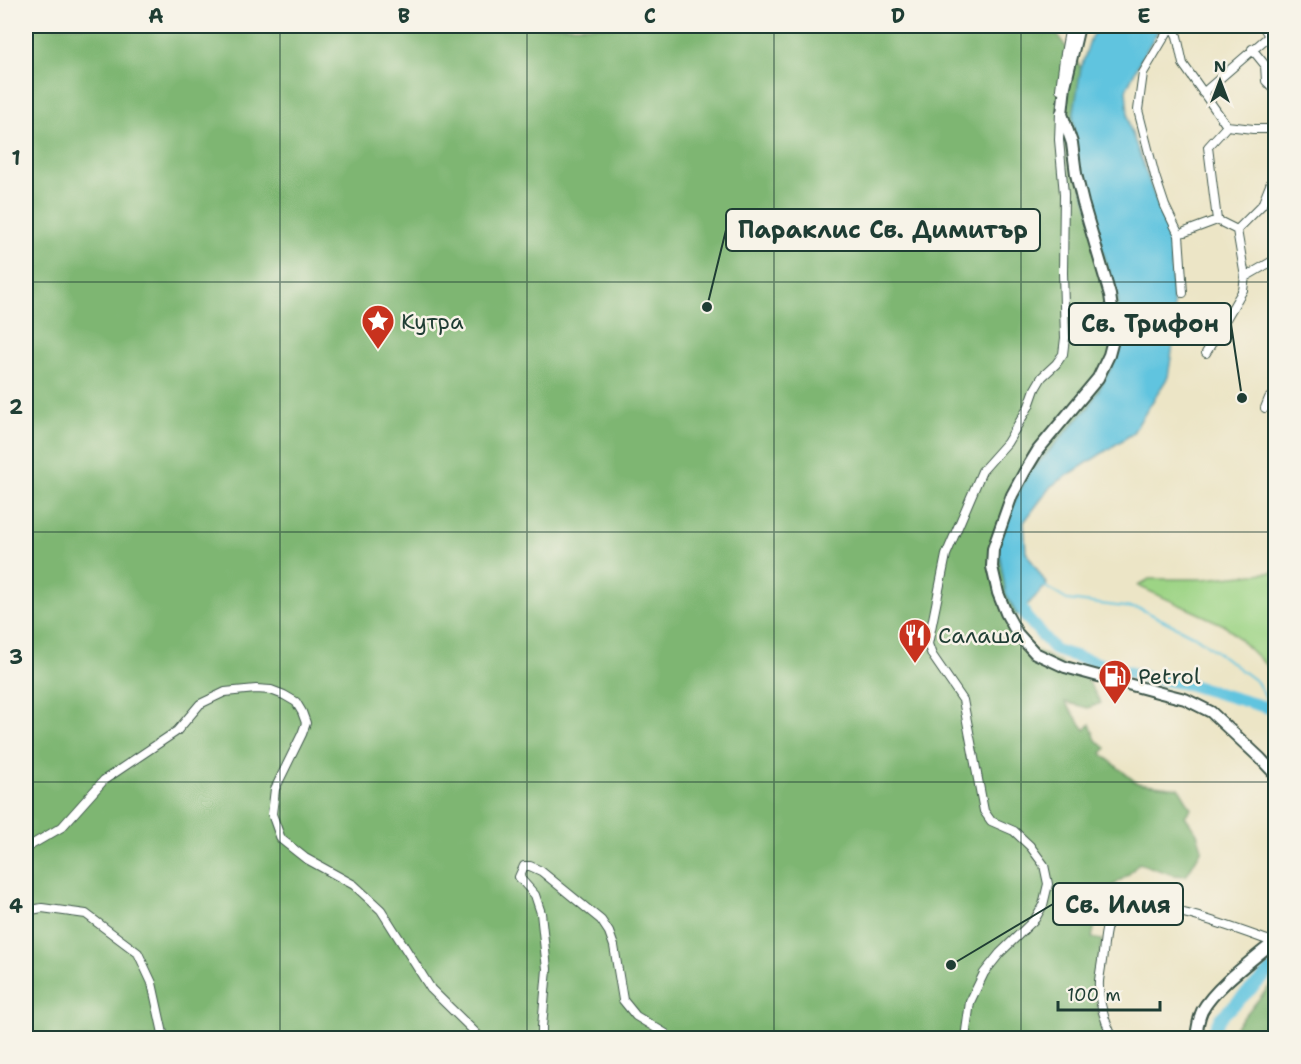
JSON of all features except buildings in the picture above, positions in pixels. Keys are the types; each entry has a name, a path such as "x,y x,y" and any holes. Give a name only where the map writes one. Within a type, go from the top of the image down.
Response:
{"main road":[{"path":"1079,26 1065,86 1062,114 1072,143 1083,203 1110,295 1114,322 1113,340 1098,378 1038,450 1012,495 993,549 993,567 998,593 1017,633 1035,653 1065,667 1185,699 1211,712 1275,775"},
{"path":"1196,1038 1197,1025 1210,1000 1274,941"}],"street":[{"path":"965,1038 970,1002 984,973 1000,953 1035,919 1043,905 1048,884 1044,865 1030,846 1014,831 992,821 984,811 963,700 935,660 928,644 946,555 981,471 1016,431 1042,377 1063,354 1065,338 1064,194 1059,140 1062,74 1070,26"},
{"path":"1183,293 1179,235 1165,206 1155,176 1138,110 1143,73 1171,26 1177,36 1183,64 1227,126 1275,129"},
{"path":"1203,93 1252,50 1273,35 1263,26"},
{"path":"1252,50 1265,65 1266,81 1275,92"},
{"path":"1217,220 1208,147 1227,126"},
{"path":"1237,230 1262,205 1275,170"},
{"path":"1185,232 1217,220 1237,230"},
{"path":"1206,353 1243,290 1245,277 1237,230"},
{"path":"1245,277 1275,259"},
{"path":"1265,408 1275,393"},
{"path":"26,848 62,827 104,780 177,731 200,704 225,692 271,690 285,695 296,702 306,723 275,789 272,814 281,839 305,858 354,885 381,910 430,989 481,1038"},
{"path":"542,1038 547,969 538,902 535,895 519,877 524,866 541,871 601,920 614,946 623,1000 636,1016 666,1034 668,1038"},
{"path":"1113,1038 1107,1027 1099,983 1108,922 1118,912 1146,906 1170,909 1274,941"},
{"path":"26,911 42,908 86,914 138,953 152,983 164,1038"}],"green space":[{"path":"26,26 1051,26 1081,68 1073,118 1079,176 1118,299 1120,352 1089,407 1029,473 1006,594 1017,615 1006,620 1023,644 1085,676 1101,703 1088,708 1065,702 1085,730 1090,724 1096,740 1106,748 1102,753 1104,756 1137,783 1179,788 1191,808 1185,816 1197,833 1202,849 1186,876 1173,875 1139,863 1129,874 1102,894 1092,938 1102,940 1097,1002 1106,1038 26,1038"},
{"path":"1275,572 1275,674 1226,626 1138,586 1149,579 1203,579"},
{"path":"1275,980 1275,1038 1227,1038 1230,1033"}],"water":[{"path":"1099,26 1161,26 1126,90 1129,125 1170,239 1175,332 1168,377 1132,434 1051,486 1024,522 1026,552 1047,585 1017,615 1006,594 998,545 1007,515 1029,473 1089,407 1120,352 1118,299 1079,176 1073,118 1081,68 1091,37"}],"waterway":[{"path":"1044,586 1067,600 1141,609 1198,638 1257,682 1272,709"},
{"path":"1017,597 1026,617 1055,650 1141,676 1187,684 1276,711"},
{"path":"1210,1038 1220,1018 1276,966"}],"place":[{"name":"Параклис Св. Димитър","path":"707,307"},
{"name":"Кутра","path":"378,350"},
{"name":"Св. Трифон","path":"1242,398"},
{"name":"Салаша","path":"915,664"},
{"name":"Petrol","path":"1115,705"},
{"name":"Св. Илия","path":"951,965"}]}
